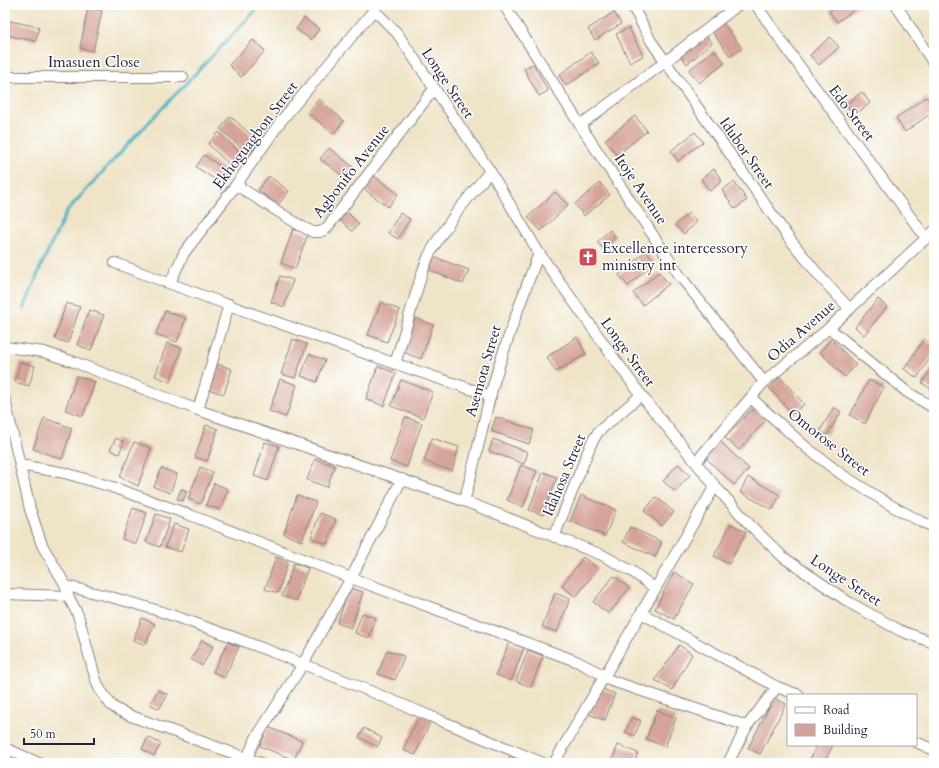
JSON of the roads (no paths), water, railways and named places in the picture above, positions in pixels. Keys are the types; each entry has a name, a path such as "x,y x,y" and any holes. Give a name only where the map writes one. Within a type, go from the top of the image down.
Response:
{"street":[{"name":"Itoje Avenue","path":"504,5 580,125 680,276 764,382"},
{"name":"Idubor Street","path":"632,5 651,41 665,62 788,237 822,279 850,309"},
{"path":"580,125 665,62 738,5"},
{"name":"Edo Street","path":"756,5 800,67 930,235"},
{"path":"896,5 934,64"},
{"name":"Longe Street","path":"372,8 397,33 490,171 539,253 641,395 715,486 750,525 783,557 850,603 901,631 934,643"},
{"name":"Ekhoguagbon Street","path":"170,284 184,253 236,185 281,121 372,8"},
{"name":"Imasuen Close","path":"5,77 183,77"},
{"name":"Agbonifo Avenue","path":"236,185 300,226 313,232 320,232 326,229 434,90"},
{"path":"395,364 422,272 429,255 456,213 490,171"},
{"name":"Odia Avenue","path":"696,462 752,398 764,382 829,328 930,235"},
{"name":"Asemota Street","path":"464,501 490,396 515,314 539,253"},
{"path":"115,262 170,284 490,396"},
{"path":"198,410 229,304"},
{"path":"829,328 907,392 934,408"},
{"path":"5,347 24,349 51,355 198,410 464,501 602,555 633,572 656,589"},
{"name":"Idahosa Street","path":"554,537 591,444 598,432 641,395"},
{"name":"Omorose Street","path":"752,398 808,448 841,474 920,522 934,527"},
{"path":"5,400 30,509 42,545 66,586 68,596 78,615 99,688 111,705 118,710 246,760 260,763"},
{"path":"20,465 65,473 112,487 190,515 351,578 576,661 605,676 609,680 747,726"},
{"path":"246,760 256,738 303,664 351,578 402,479"},
{"path":"554,763 715,486"},
{"path":"66,586 167,613 303,664 542,763"},
{"path":"5,594 68,596"},
{"path":"642,613 777,687 796,694"},
{"path":"728,763 747,726 777,687"},
{"path":"917,742 934,750"},
{"path":"5,748 39,763"}],"waterway":[{"path":"24,309 41,266 67,211 131,141 261,5"}],"place":[{"name":"Excellence intercessory ministry int","path":"588,257"}]}
